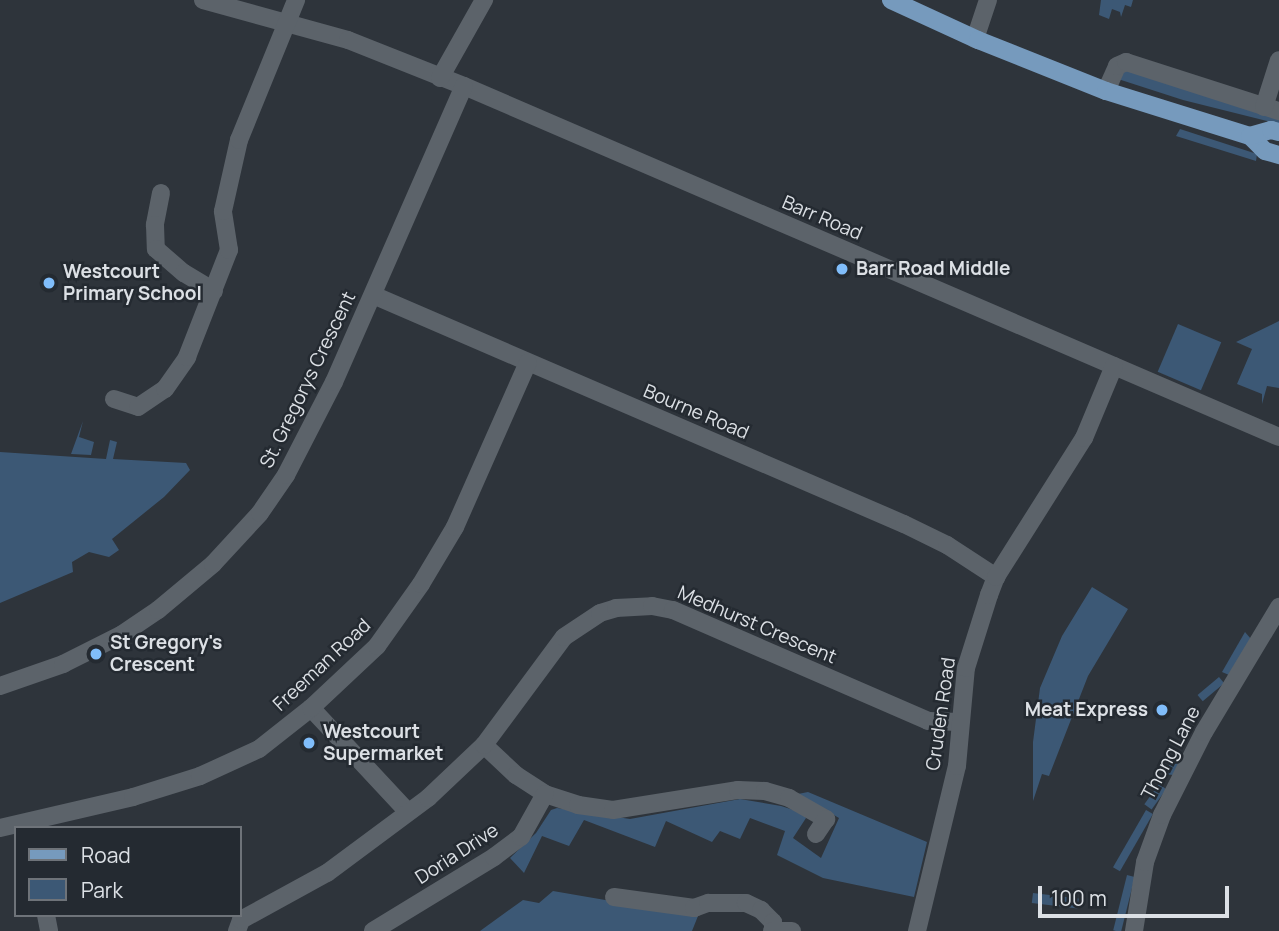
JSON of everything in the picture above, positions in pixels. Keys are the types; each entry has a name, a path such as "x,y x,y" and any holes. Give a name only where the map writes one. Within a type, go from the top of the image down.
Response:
{"main road":[{"path":"891,0 975,38 1106,91 1250,136 1265,151 1279,155"},
{"path":"1250,136 1279,132"}],"street":[{"name":"Barr Road","path":"203,0 348,40 464,86 1279,437"},
{"path":"114,399 138,407 166,389 187,356 229,250 223,211 239,140 296,0"},
{"path":"440,78 484,0"},
{"path":"975,38 988,0"},
{"path":"1106,91 1116,67 1126,62 1272,109 1279,60"},
{"name":"St. Gregorys Crescent","path":"0,686 63,664 121,635 158,610 213,564 260,513 286,475 310,431 464,86"},
{"path":"161,193 155,225 156,249 184,273 214,291"},
{"name":"Bourne Road","path":"373,295 904,524 947,545 996,577"},
{"name":"Freeman Road","path":"26,825 201,776 258,749 311,708 377,646 421,584 455,527 528,362"},
{"name":"Cruden Road","path":"917,931 957,766 966,668 996,577 1084,438 1114,366"},
{"name":"Medhurst Crescent","path":"237,931 241,920 327,873 428,798 484,745 564,637 600,612 638,605 673,610 928,721 960,722"},
{"name":"Thong Lane","path":"1134,931 1144,862 1161,815 1204,732 1279,607"},
{"path":"311,708 408,812"},
{"path":"484,745 516,775 545,794 578,804 613,810 738,790 765,791 789,798 826,819 816,834"},
{"name":"Doria Drive","path":"373,931 494,858 521,837 545,794"},
{"path":"614,897 694,908 708,903 746,903 761,910 774,922 772,931 792,931"}],"green space":[{"path":"1101,0 1133,0 1131,7 1125,5 1121,17 1120,12 1112,9 1109,19 1099,15"},
{"path":"1121,69 1279,116 1279,124 1183,100 1118,79"},
{"path":"1180,129 1257,154 1256,161 1176,136"},
{"path":"1279,321 1279,388 1267,386 1262,404 1262,394 1237,384 1252,349 1236,342"},
{"path":"1178,324 1221,342 1201,390 1158,372"},
{"path":"83,421 79,437 94,442 91,455 71,454"},
{"path":"110,440 117,442 113,459 186,463 190,470 164,497 112,539 119,550 109,557 89,552 72,562 73,572 0,603 0,452 106,459"},
{"path":"1092,587 1128,609 1088,676 1049,776 1042,774 1033,801 1033,742 1040,688 1062,636"},
{"path":"1245,632 1251,639 1229,675 1222,672"},
{"path":"1219,677 1224,683 1203,701 1198,695"},
{"path":"1178,751 1182,757 1173,775 1164,774"},
{"path":"1159,784 1166,789 1152,810 1144,804"},
{"path":"808,792 927,842 914,897 823,878 777,855 785,831 750,818 740,839 720,831 712,842 666,821 655,847 584,820 569,846 542,836 524,873 510,858 536,833 551,810 557,808 630,819 740,799 803,813 806,818 793,838 821,858 839,818 798,794"},
{"path":"1146,810 1153,814 1120,871 1113,867"},
{"path":"1127,875 1135,877 1121,931 1113,930"},
{"path":"553,891 698,916 692,931 480,931 523,900 539,903"},
{"path":"1033,893 1079,899 1077,909 1032,903"}],"place":[{"name":"Barr Road Middle","path":"842,269"},
{"name":"Westcourt Primary School","path":"49,283"},
{"name":"St Gregory's Crescent","path":"96,654"},
{"name":"Meat Express","path":"1162,710"},
{"name":"Westcourt Supermarket","path":"309,743"}]}
